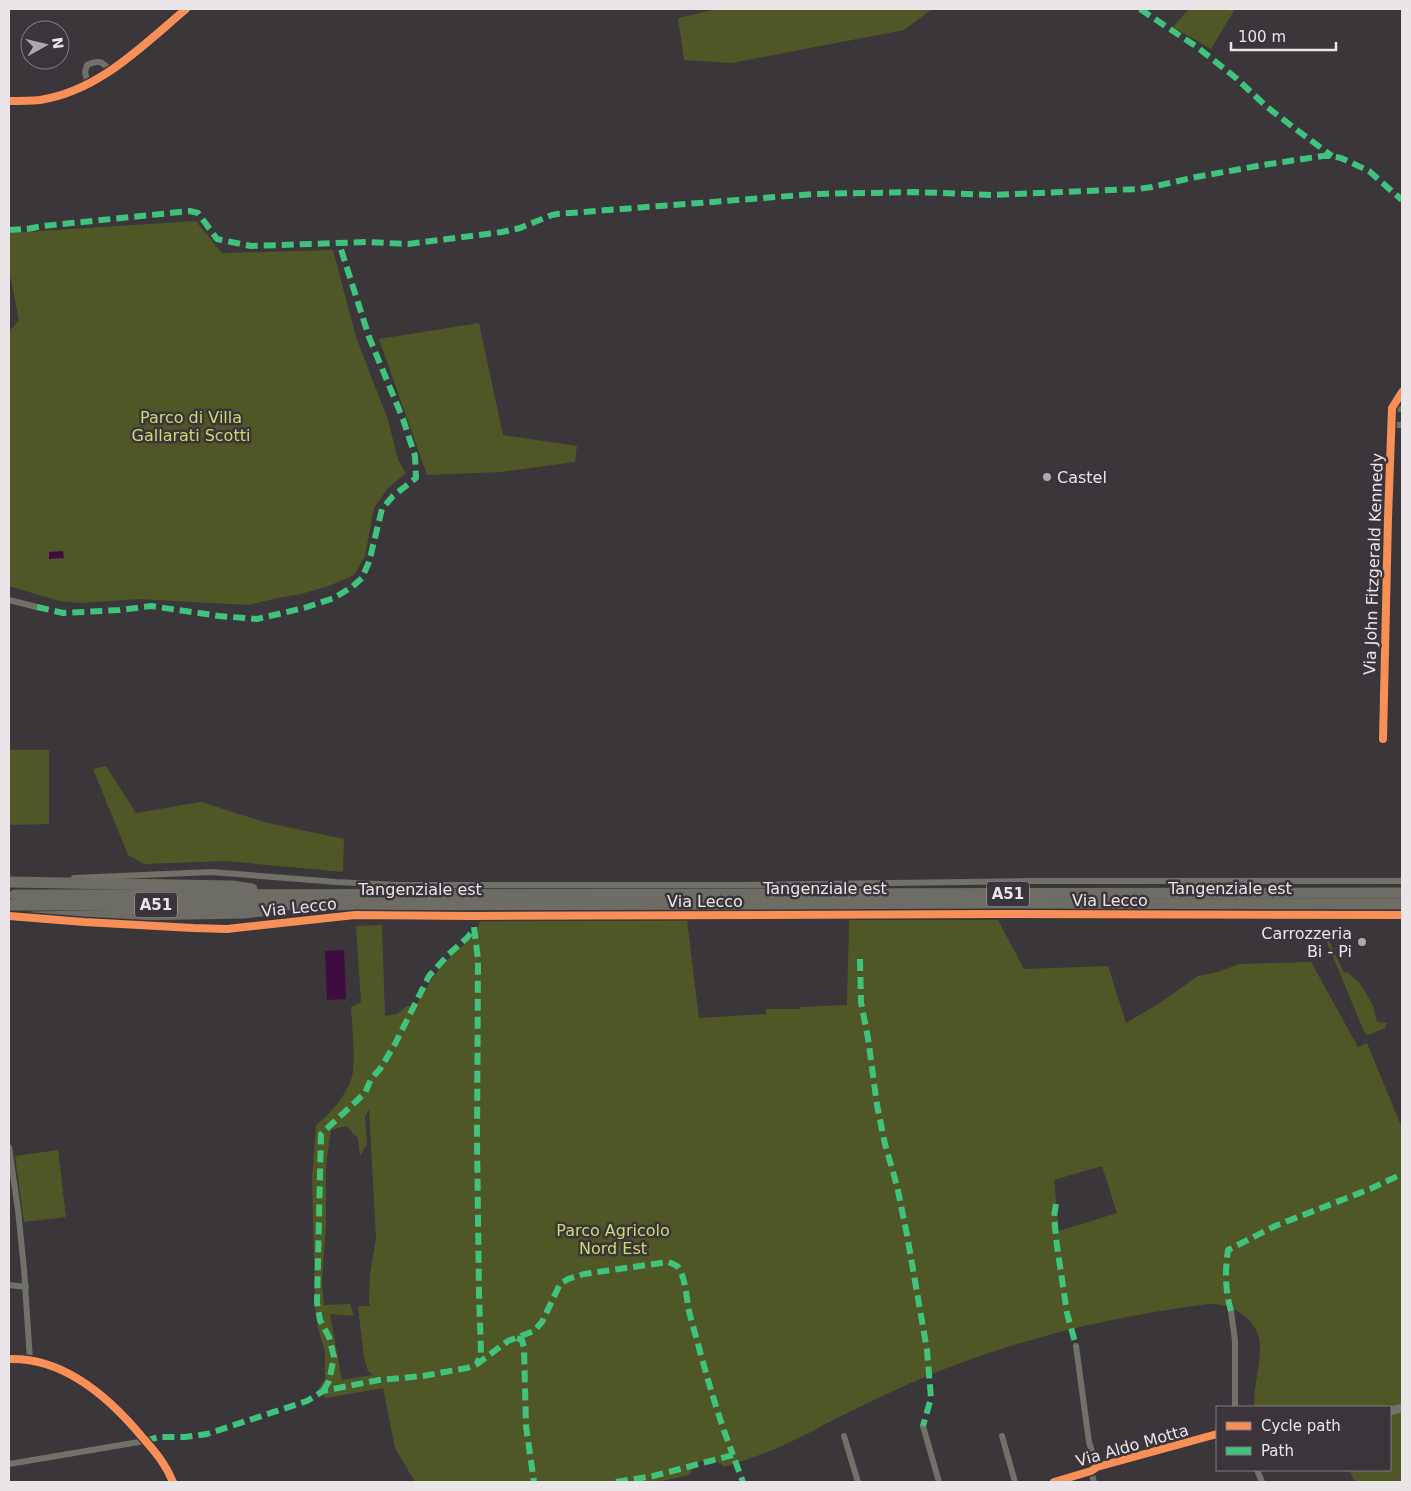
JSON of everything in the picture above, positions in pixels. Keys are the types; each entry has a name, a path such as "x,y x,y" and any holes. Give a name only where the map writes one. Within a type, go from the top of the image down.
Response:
{"highway":[{"path":"10,882 232,886 300,900"},
{"name":"Tangenziale est","path":"9,905 300,900 1402,893"},
{"name":"Tangenziale est","path":"15,895 300,900 1402,904"},
{"path":"26,917 244,913 300,900"}],"street":[{"path":"9,101 39,100 66,93 88,84 111,71 186,9"},
{"path":"88,84 85,72 87,65 94,61 101,62 111,71"},
{"path":"1402,392 1392,408 1402,409"},
{"name":"Via John Fitzgerald Kennedy","path":"1383,739 1392,408"},
{"path":"1392,425 1402,425"},
{"path":"9,600 37,608"},
{"name":"Via Lecco","path":"10,882 211,872 398,885 1402,881"},
{"name":"Via Lecco","path":"9,916 84,922 227,929 355,915 1402,915"},
{"path":"9,921 26,917"},
{"path":"9,1147 26,1287 30,1360"},
{"path":"9,1285 26,1287"},
{"path":"1231,1311 1236,1341 1235,1406"},
{"path":"1076,1346 1094,1469 1094,1482"},
{"path":"9,1359 30,1360 63,1371 84,1382 124,1417 160,1457 173,1482"},
{"path":"923,1426 938,1482"},
{"name":"Via Aldo Motta","path":"1054,1482 1216,1434"},
{"path":"844,1436 858,1482"},
{"path":"1002,1436 1015,1482"},
{"path":"9,1464 145,1441"}],"green space":[{"path":"718,9 932,9 904,30 732,63 684,60 678,18"},
{"path":"1189,9 1235,9 1211,49 1173,27"},
{"name":"Parco di Villa Gallarati Scotti","path":"196,221 222,253 333,250 356,337 388,420 398,460 406,473 388,488 374,508 365,556 354,575 329,586 249,605 139,599 82,603 59,601 9,586 9,331 19,321 9,270 9,233"},
{"path":"479,323 503,435 577,446 575,462 501,472 427,475 379,339"},
{"path":"9,750 49,750 49,824 9,825"},
{"path":"106,766 136,813 201,802 268,823 344,839 343,872 226,861 144,864 128,855 93,769"},
{"name":"Parco Agricolo Nord Est","path":"480,920 687,920 699,1018 766,1014 766,1009 800,1009 800,1007 847,1005 849,920 998,920 1024,969 1108,966 1126,1023 1158,1004 1198,976 1218,972 1239,964 1311,962 1358,1047 1367,1043 1402,1128 1402,1482 1355,1482 1350,1471 1391,1471 1391,1406 1254,1406 1260,1353 1257,1332 1248,1319 1235,1309 1209,1304 1170,1309 1092,1324 978,1357 904,1386 765,1453 724,1467 714,1460 704,1460 696,1465 690,1475 657,1482 415,1482 395,1448 383,1388 326,1398 317,1391 325,1379 325,1352 318,1328 315,1304 312,1179 316,1125 340,1100 352,1077 354,1055 351,1007 361,1002 356,926 382,925 385,1016 397,1014 407,1006 415,1008 432,979 445,963 470,940 468,938 475,938","holes":["369,1109 376,1238 370,1274 370,1306 358,1306 364,1358 368,1371 373,1375 342,1380 330,1314 354,1316 350,1304 324,1305 322,1282 326,1224 326,1165 331,1130 346,1126 358,1138 360,1156 367,1144 365,1117","1102,1166 1117,1213 1059,1231 1054,1180"]},
{"path":"1326,934 1344,973 1347,972 1358,981 1373,1006 1377,1022 1387,1023 1385,1028 1369,1035 1365,1034 1324,935"},
{"path":"58,1150 66,1217 24,1222 15,1156"}],"shaded area":[{"path":"63,551 64,558 49,559 49,552"},
{"path":"344,950 346,999 327,1000 325,951"}],"marked path":[{"path":"1140,9 1197,47 1236,78 1267,107 1332,156"},
{"path":"9,230 190,211 198,213 217,239 251,246 366,242 408,244 502,232 520,228 557,214 815,194 915,192 992,195 1138,189 1263,165 1323,156 1341,158 1369,171 1402,200"},
{"path":"37,607 63,613 120,610 151,606 219,616 257,619 304,608 334,598 352,587 362,578 369,562 382,509 393,496 416,478 415,456 403,419 369,337 339,243"},
{"path":"474,927 478,959 477,1141 481,1353 477,1364"},
{"path":"323,1391 329,1381 334,1357 329,1337 320,1320 317,1303 321,1134 365,1093 371,1079 380,1069 395,1044 429,976 474,929"},
{"path":"860,959 861,1002 877,1105 885,1144 897,1186 927,1350 931,1398 923,1426"},
{"path":"1231,1311 1226,1280 1228,1250 1275,1226 1370,1189 1402,1174"},
{"path":"1056,1204 1054,1217 1057,1246 1067,1313 1076,1346"},
{"path":"145,1441 159,1437 185,1437 207,1434 307,1401 323,1391 379,1380 423,1376 467,1368 477,1364 508,1341 534,1331 542,1322 560,1284 568,1279 584,1274 668,1262 678,1267 682,1275 690,1315 705,1368 733,1455"},
{"path":"517,1338 522,1340 524,1348 526,1426 534,1482"},
{"path":"616,1482 653,1476 733,1455 743,1482"}],"cycle path":[{"path":"9,101 40,100 82,87 119,65 186,9"},
{"path":"1383,739 1392,408 1402,392"},
{"path":"9,916 84,922 227,929 355,915 1402,915"},
{"path":"9,1359 29,1360 49,1365 67,1373 101,1395 130,1423 152,1449 173,1482"},
{"path":"1054,1482 1091,1471 1097,1467 1216,1434"}],"place":[{"name":"Castel","path":"1047,477"},
{"name":"Carrozzeria Bi - Pi","path":"1362,942"}]}
